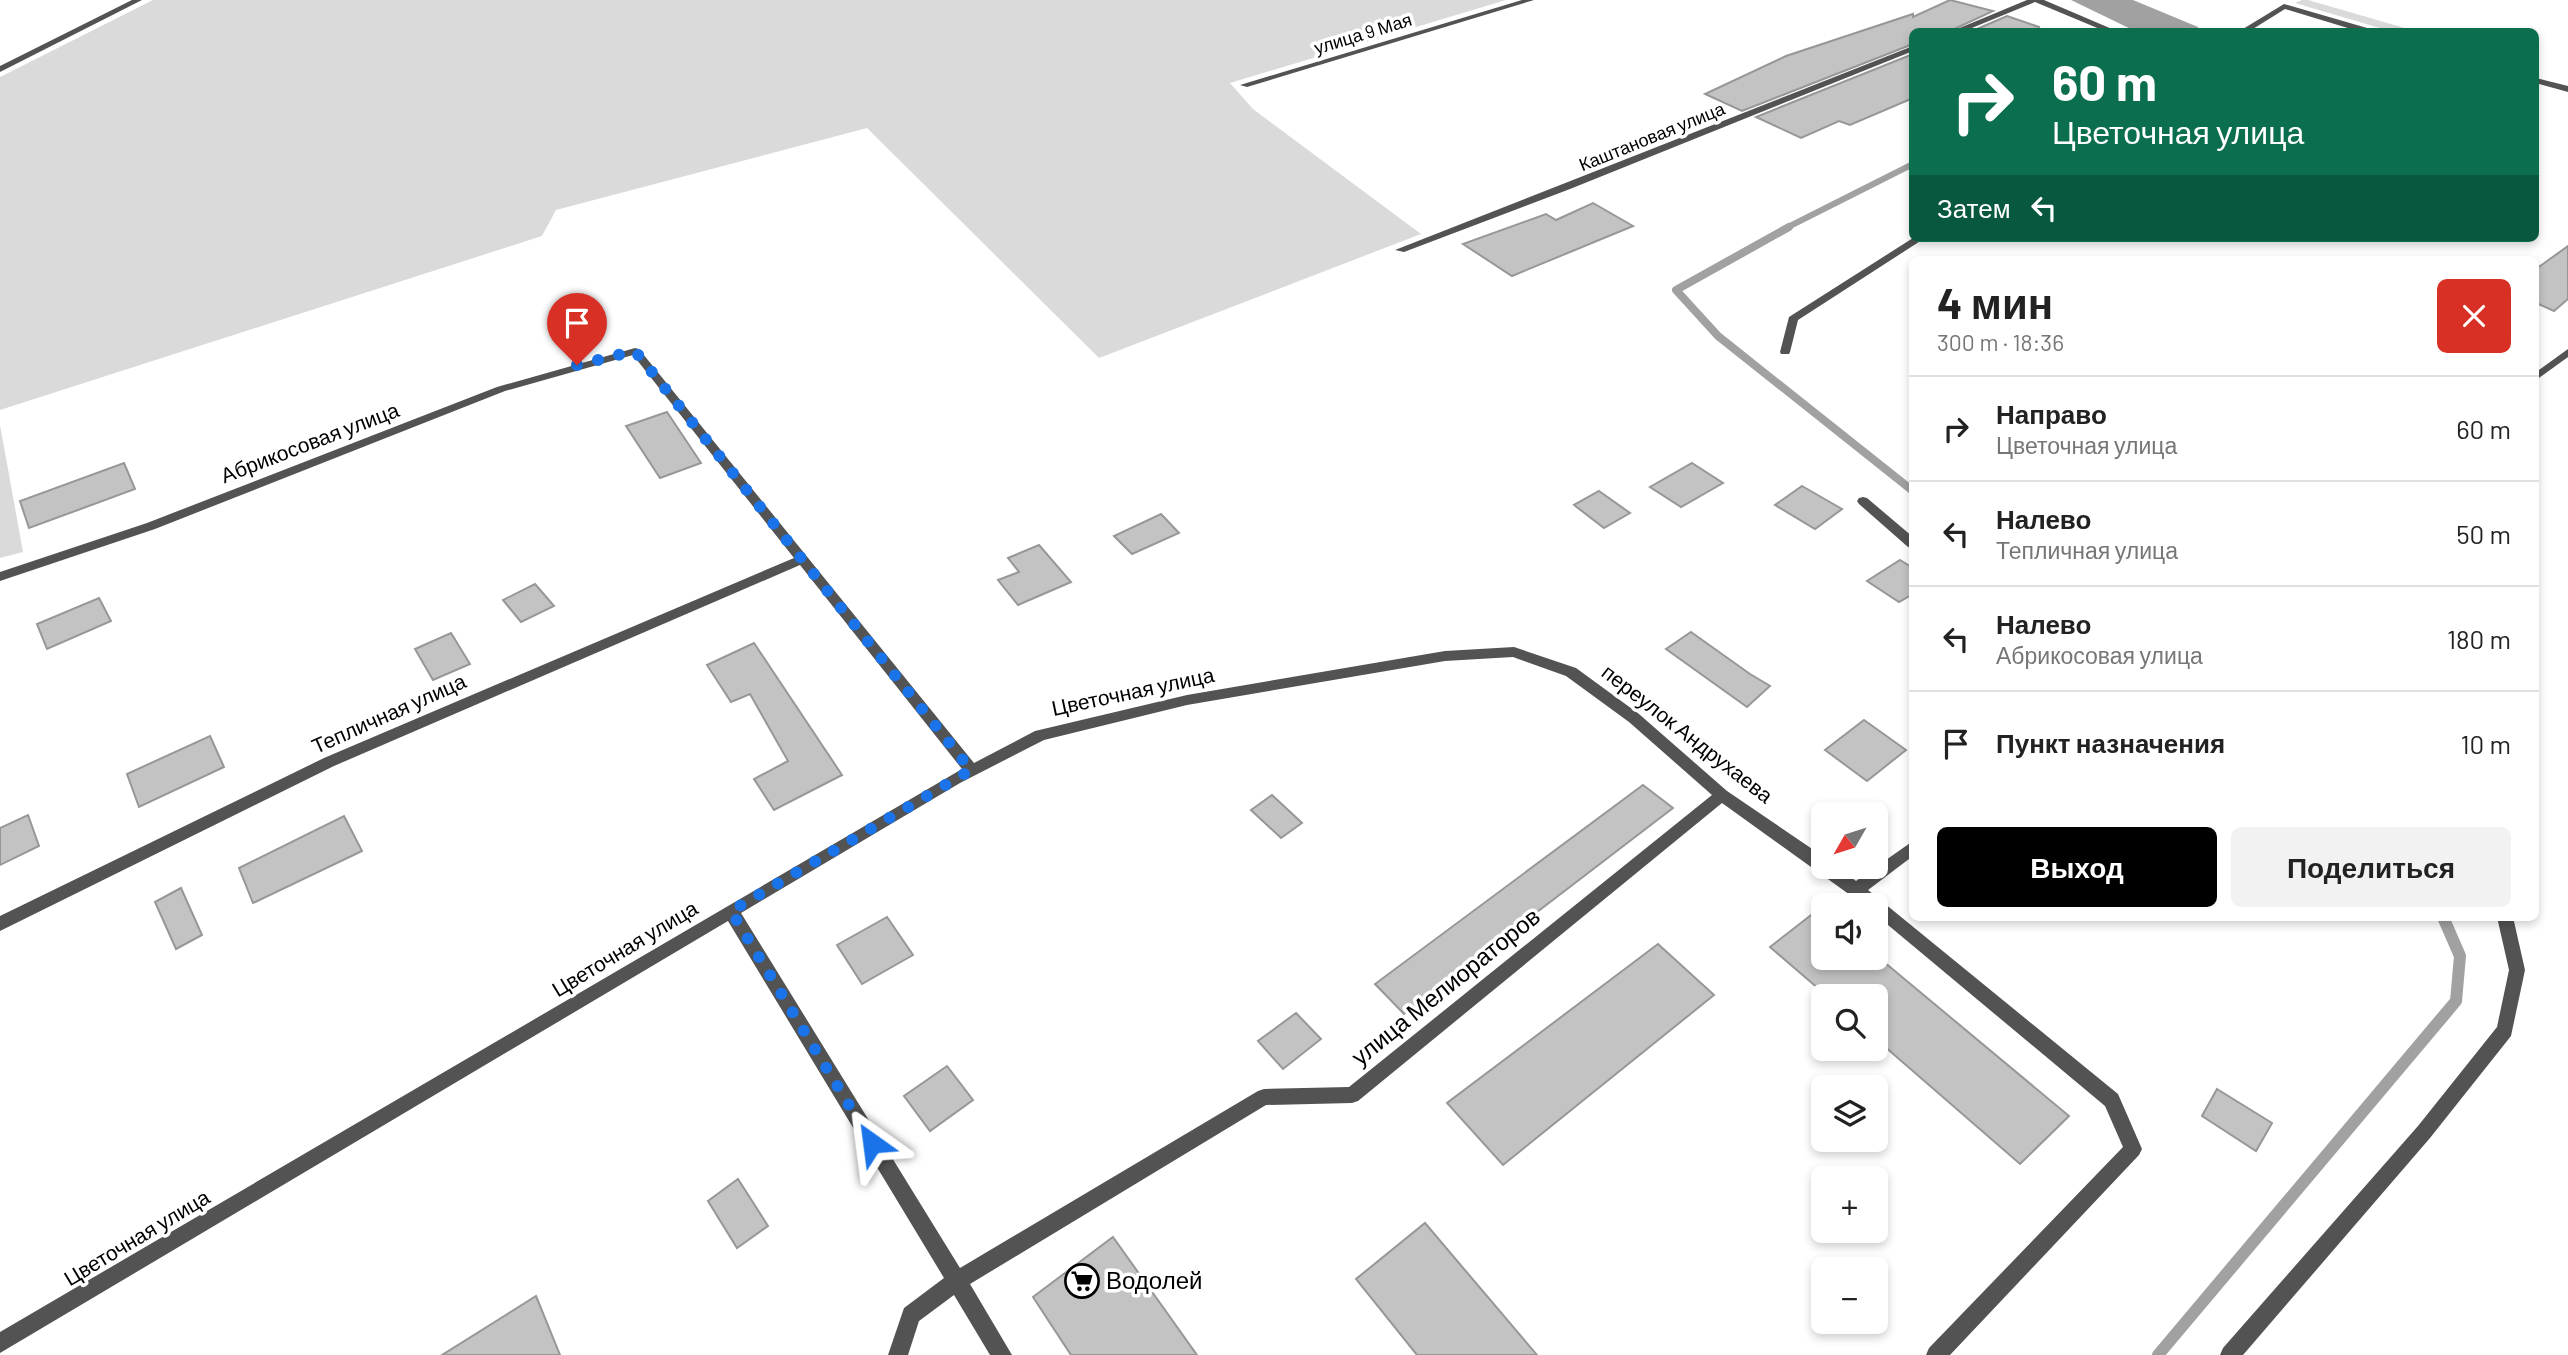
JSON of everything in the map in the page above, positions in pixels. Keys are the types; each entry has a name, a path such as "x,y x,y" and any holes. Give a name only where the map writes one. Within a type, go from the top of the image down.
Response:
{"street":[{"path":"0,69 138,0"},
{"name":"улица 9 Мая","path":"1244,85 1530,0"},
{"path":"1964,28 2036,0 2105,28"},
{"path":"2248,28 2284,6 2358,28"},
{"name":"Каштановая улица","path":"1400,250 1567,187 1909,50"},
{"path":"2539,81 2568,89"},
{"path":"1785,352 1793,319 1914,242"},
{"name":"Абрикосовая улица","path":"0,578 150,526 500,390 635,351 802,559"},
{"path":"2539,375 2568,352"},
{"path":"1863,500 1909,540"},
{"path":"802,559 971,770"},
{"name":"Тепличная улица","path":"0,924 329,762 802,559"},
{"name":"Цветочная улица","path":"0,1343 971,770 1040,735 1187,700 1445,656 1514,652"},
{"name":"переулок Андрухаева","path":"1514,652 1571,672 1634,718 1722,795 1811,857"},
{"name":"улица Мелиораторов","path":"898,1355 911,1315 957,1281 1264,1097 1352,1095 1722,795"},
{"path":"1857,889 1909,850"},
{"name":"переулок Андрухаева","path":"1843,879 1862,893"},
{"path":"731,911 1002,1355"},
{"name":"переулок Андрухаева","path":"1888,915 2112,1100 2133,1149 1936,1355"},
{"path":"2230,1355 2432,1122 2505,1030 2517,970 2506,921"}],"shaded area":[{"path":"153,0 1506,0 1230,83 1253,109 1421,234 1099,358 867,128 556,210 542,236 0,410 0,77"},
{"path":"2071,0 2133,0 2198,28 2129,28"},
{"path":"2308,0 2405,28 2380,28 2295,3"},
{"path":"0,425 23,552 0,558"}],"building":[{"path":"1950,0 1993,11 1957,28 1909,28 1909,46 1742,111 1705,94 1786,56 1913,14 1913,17"},
{"path":"2007,16 2039,27 2039,28 1979,28"},
{"path":"1909,56 1909,100 1850,125 1839,121 1801,138 1756,117"},
{"path":"1593,203 1633,226 1512,276 1463,244 1546,214 1556,220"},
{"path":"2568,246 2568,299 2554,311 2539,304 2539,267"},
{"path":"667,412 701,463 660,478 626,426"},
{"path":"124,463 135,489 29,528 20,501"},
{"path":"1692,463 1723,483 1681,507 1650,487"},
{"path":"1802,486 1842,509 1815,529 1775,505"},
{"path":"1599,491 1630,513 1604,528 1574,505"},
{"path":"1161,514 1179,533 1132,554 1114,536"},
{"path":"1039,545 1071,582 1018,605 998,580 1019,572 1008,558"},
{"path":"1900,560 1909,566 1909,596 1899,602 1867,581"},
{"path":"535,584 554,606 521,622 503,600"},
{"path":"99,598 111,621 47,649 37,624"},
{"path":"1691,632 1770,686 1747,707 1666,649"},
{"path":"451,633 470,664 433,680 415,649"},
{"path":"754,643 842,775 774,810 754,779 788,761 750,694 731,702 707,665"},
{"path":"1864,720 1906,750 1867,781 1825,750"},
{"path":"210,736 224,767 139,807 127,774"},
{"path":"1643,785 1673,808 1404,1014 1375,984"},
{"path":"1272,795 1302,823 1281,838 1251,810"},
{"path":"28,815 39,846 0,865 0,828"},
{"path":"344,816 362,851 253,903 239,868"},
{"path":"181,888 202,935 176,949 155,902"},
{"path":"1811,915 1811,970 1888,970 1888,965 2069,1116 2020,1164 1888,1049 1888,984 1813,984 1770,947"},
{"path":"887,917 913,955 862,984 837,945"},
{"path":"1658,944 1714,995 1503,1165 1447,1103"},
{"path":"1296,1013 1321,1039 1283,1069 1258,1041"},
{"path":"947,1066 973,1100 930,1131 904,1096"},
{"path":"2217,1089 2272,1123 2256,1151 2202,1116"},
{"path":"738,1179 768,1226 737,1248 708,1201"},
{"path":"1425,1223 1537,1355 1417,1355 1356,1279"},
{"path":"1113,1237 1197,1355 1071,1355 1033,1297"},
{"path":"536,1296 560,1355 442,1355"}],"waterway":[{"path":"1786,228 1909,166"},
{"path":"1789,227 1676,290 1718,336 1909,488"},
{"path":"2158,1355 2456,1001 2460,956 2445,921"}],"place":[{"name":"Водолей","path":"1082,1281"}],"route":[{"path":"577,365 635,351 971,770 731,911 872,1143"}]}
